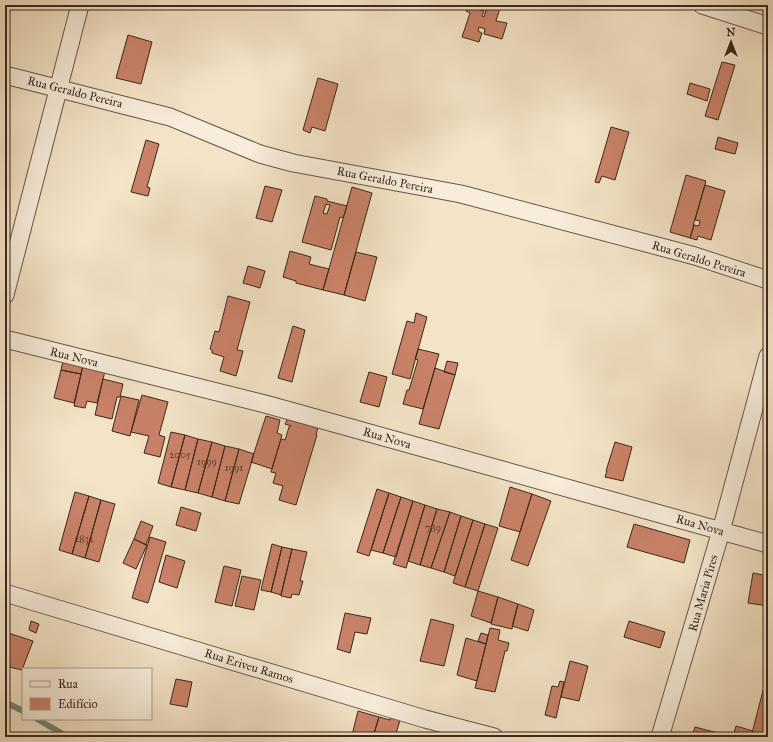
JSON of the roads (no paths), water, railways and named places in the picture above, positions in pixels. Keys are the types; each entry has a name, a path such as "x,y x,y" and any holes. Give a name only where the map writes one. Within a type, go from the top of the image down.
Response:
{"street":[{"path":"5,295 80,5"},
{"path":"702,5 768,26"},
{"name":"Rua Geraldo Pereira","path":"5,75 170,117 260,154 293,163 461,194 695,256 768,280"},
{"name":"Rua Nova","path":"5,339 265,404 768,544"},
{"name":"Rua Maria Pires","path":"660,737 721,531 768,356"},
{"name":"Rua Eriveu Ramos","path":"5,593 425,719 494,737"}],"waterway":[{"path":"5,702 22,710"},
{"path":"39,720 68,737"}]}
